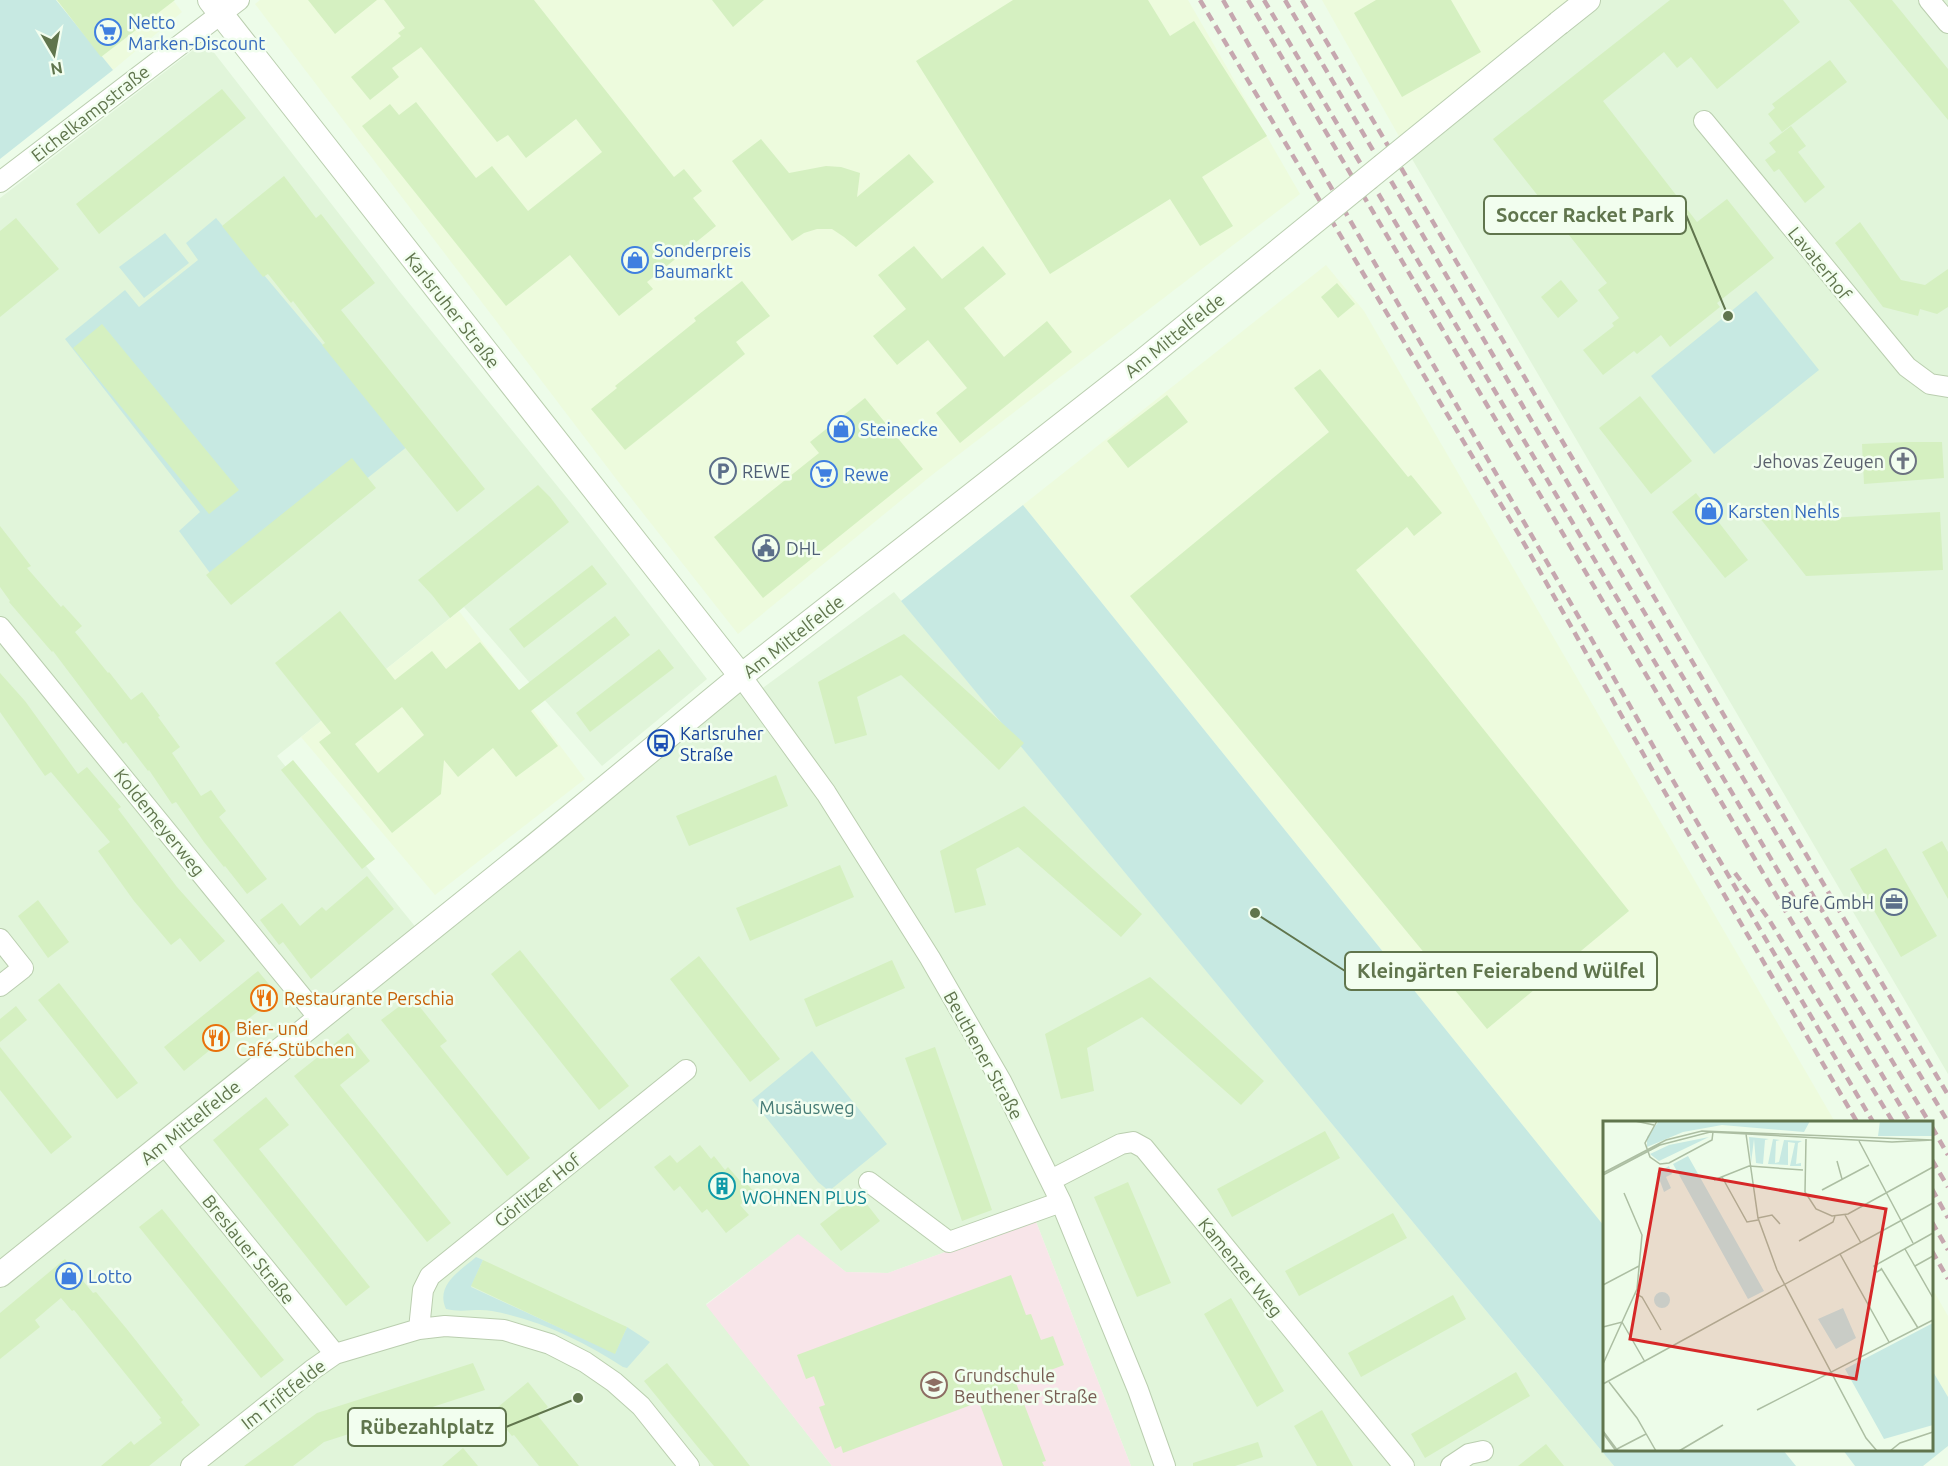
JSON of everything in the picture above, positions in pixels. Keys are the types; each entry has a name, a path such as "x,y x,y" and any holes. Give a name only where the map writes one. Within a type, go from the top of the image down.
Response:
{"street":[{"name":"Am Mittelfelde","path":"0,1275 741,676 1138,365 1588,0"},
{"path":"1929,0 1948,23"},
{"name":"Eichelkampstraße","path":"0,182 223,4"},
{"name":"Karlsruher Straße","path":"223,4 529,409 741,676"},
{"name":"Lavaterhof","path":"1704,121 1907,368 1930,384 1948,387"},
{"name":"Koldemeyerweg","path":"0,627 319,1018"},
{"name":"Beuthener Straße","path":"741,676 826,793 930,958 1001,1081 1052,1180 1138,1390 1165,1466"},
{"path":"0,939 23,968 0,986"},
{"name":"Görlitzer Hof","path":"419,1329 423,1290 430,1276 687,1070"},
{"name":"Kamenzer Weg","path":"1052,1180 1121,1144 1133,1142 1144,1148 1404,1466"},
{"name":"Breslauer Straße","path":"163,1143 335,1354"},
{"path":"869,1182 949,1242 1061,1202"},
{"name":"Im Triftfelde","path":"191,1466 335,1354 419,1329 445,1326 504,1330 550,1344 585,1362 614,1382 641,1406 690,1466"},
{"path":"1451,1466 1469,1454 1483,1451"}],"shaded area":[{"name":"Netto Marken-Discount","path":"56,0 173,0 182,12 113,70"},
{"path":"260,0 1188,0 1300,194 932,475 738,634 620,484 255,4"},
{"path":"1322,0 1588,0 1405,147"},
{"path":"1588,0 1948,0 1948,1074 1405,147"},
{"path":"205,41 399,291 580,514 707,679 602,766 464,607 277,756 422,935 741,676 756,693 894,592 1614,1466 1131,1466 1035,1219 888,1273 846,1272 798,1235 706,1304 832,1466 0,1466 0,198"},
{"path":"1326,265 1364,311 1834,1121 1603,1121 1603,1225 1023,505"},
{"path":"459,611 585,779 435,895 301,737"},
{"name":"Grundschule Beuthener Straße","path":"1035,1219 1131,1466 832,1466 706,1305 798,1234 846,1272 888,1273"},
{"path":"1933,1290 1948,1316 1948,1397 1933,1372"}],"green space":[{"path":"0,0 56,0 113,70 0,159"},
{"path":"216,218 408,446 317,518 213,577 179,531 200,512 65,339 125,290 139,307 198,260 186,243"},
{"path":"165,233 189,263 144,298 119,267"},
{"path":"1756,291 1819,370 1714,454 1651,376"},
{"path":"1023,505 1603,1225 1603,1451 1784,1451 1796,1466 1614,1466 901,601"},
{"name":"Musäusweg","path":"812,1051 887,1144 829,1191 818,1182 752,1100"},
{"path":"476,1257 483,1260 471,1287 615,1353 627,1327 650,1342 627,1368 577,1340 527,1320 486,1310 446,1309 443,1300 446,1286"},
{"path":"1933,1372 1948,1397 1948,1446 1923,1466 1855,1466 1844,1451 1933,1451"}],"building":[{"name":"Netto Marken-Discount","path":"57,0 175,0 101,57"},
{"path":"308,0 377,0 335,34"},
{"path":"384,0 534,0 674,177 684,169 702,191 693,198 716,226 647,282 653,289 619,316 570,255 506,306 362,126 390,104 399,115 416,102 476,178 492,166 528,211 602,152 576,119 526,158 508,135 497,142 421,47 392,68 399,77 370,100 351,77 401,36 398,33 405,28"},
{"path":"712,0 764,0 733,27"},
{"path":"1013,0 1148,0 1170,36 1194,21 1267,136 1202,177 1233,226 1200,246 1170,199 1050,274 916,61"},
{"path":"1376,0 1451,0 1481,52 1402,97 1354,13"},
{"path":"1670,0 1783,0 1800,22 1717,89 1691,57 1677,68 1664,52 1603,101 1697,222 1727,199 1774,258 1717,303 1720,307 1670,347 1661,335 1637,354 1634,351 1603,375 1583,350 1614,326 1612,323 1619,318 1598,290 1607,283 1493,139"},
{"path":"1849,0 1892,0 1948,69 1948,120"},
{"path":"1830,60 1847,82 1782,132 1768,114 1775,108 1772,104"},
{"path":"222,89 246,118 99,234 76,204"},
{"path":"1791,126 1806,146 1798,152 1825,187 1805,203 1779,169 1774,172 1765,160 1776,152 1769,143"},
{"path":"761,139 789,173 826,166 841,167 860,173 857,197 909,154 934,182 856,247 832,229 817,229 804,233 792,241 732,161"},
{"path":"284,176 316,218 321,214 375,283 341,310 485,489 457,512 322,345 325,343 293,301 291,303 268,274 263,277 222,226"},
{"path":"16,218 59,269 0,317 0,231"},
{"path":"1860,222 1901,280 1925,285 1948,269 1948,307 1937,314 1920,309 1918,316 1883,307 1835,243"},
{"path":"914,246 942,279 983,246 1006,274 964,308 1004,357 1047,321 1072,352 960,443 936,413 967,388 928,340 897,365 873,336 906,309 878,275"},
{"path":"1561,280 1578,301 1558,318 1541,297"},
{"path":"742,281 770,316 736,342 745,354 625,450 591,409 617,388 615,386 696,321 694,318"},
{"path":"1337,283 1355,304 1338,318 1321,297"},
{"path":"102,324 239,490 209,514 73,348"},
{"path":"1320,369 1408,477 1411,475 1442,513 1414,536 1407,527 1356,570 1629,911 1487,1029 1130,596 1329,432 1294,388"},
{"path":"1167,395 1188,422 1128,468 1107,441"},
{"path":"1640,396 1692,461 1651,494 1599,428"},
{"path":"865,398 923,469 763,598 714,537 819,453 810,442"},
{"name":"Jehovas Zeugen","path":"1942,442 1944,478 1864,484 1862,444"},
{"path":"352,458 376,488 231,605 206,575"},
{"path":"538,485 569,522 450,618 418,580"},
{"path":"1696,493 1748,560 1725,578 1672,512"},
{"path":"1814,509 1810,519 1940,512 1943,570 1806,576 1755,512"},
{"path":"0,526 31,566 27,568 61,607 63,605 82,626 75,632 108,673 131,700 142,692 160,716 158,717 180,747 172,753 201,796 211,790 226,811 219,817 267,879 247,894 204,842 176,802 172,804 149,770 126,742 123,744 53,651 9,602 0,587"},
{"path":"592,565 607,584 524,648 509,629"},
{"path":"340,611 395,680 432,651 446,669 480,642 519,690 615,616 630,635 531,711 558,746 516,777 493,748 458,777 444,760 441,794 392,833 319,742 331,733 275,663","holes":["402,707 424,735 378,773 355,744"]},
{"path":"904,634 1024,743 999,770 901,675 857,697 867,735 835,744 818,682"},
{"path":"659,649 674,668 590,732 576,713"},
{"path":"0,673 25,701 78,774 87,767 121,807 118,809 177,887 225,941 200,962 180,938 171,945 134,901 98,851 110,842 51,772 45,776 0,712"},
{"path":"293,760 375,859 362,869 281,770"},
{"path":"776,775 788,806 689,846 676,816"},
{"path":"1024,806 1142,914 1121,937 1018,847 976,869 986,905 955,913 940,851"},
{"path":"1942,841 1948,852 1948,899 1922,852"},
{"name":"Bufe GmbH","path":"1886,848 1937,936 1901,957 1850,869"},
{"path":"840,865 854,897 750,941 736,908"},
{"path":"367,876 394,909 311,979 283,942 279,945 260,920 282,903 300,926 322,907 326,911"},
{"path":"38,900 69,942 48,958 18,916"},
{"path":"520,950 629,1086 599,1110 491,974"},
{"path":"699,956 780,1059 750,1082 670,979"},
{"path":"892,960 905,988 816,1027 804,999"},
{"path":"258,971 278,995 184,1071 164,1047"},
{"path":"1150,977 1264,1081 1241,1105 1142,1017 1087,1048 1094,1091 1061,1099 1045,1034"},
{"path":"59,983 138,1083 117,1099 38,1000"},
{"path":"412,997 447,1041 440,1046 530,1158 507,1176 381,1020"},
{"path":"16,1006 27,1020 0,1042 0,1019"},
{"path":"348,1033 370,1061 340,1085 451,1223 427,1242 294,1076"},
{"path":"0,1047 72,1137 51,1154 0,1090"},
{"path":"935,1047 992,1210 962,1221 905,1058"},
{"path":"266,1097 289,1125 259,1149 370,1287 346,1306 213,1140"},
{"path":"1325,1131 1340,1158 1232,1217 1217,1189"},
{"name":"hanova WOHNEN PLUS","path":"700,1145 711,1159 714,1156 725,1170 728,1167 755,1193 740,1205 749,1215 726,1233 707,1209 702,1213 680,1186 674,1191 654,1167 670,1155 677,1163"},
{"path":"1128,1182 1171,1283 1137,1297 1094,1197"},
{"path":"862,1198 880,1221 841,1251 820,1224 850,1201 853,1204"},
{"path":"162,1209 284,1360 261,1378 139,1227"},
{"path":"1393,1213 1407,1238 1299,1296 1285,1271"},
{"path":"65,1259 126,1328 200,1425 149,1466 101,1466 131,1441 134,1445 162,1423 159,1419 161,1418 74,1310 72,1311 61,1298 35,1320 40,1327 0,1359 0,1313"},
{"path":"483,1260 627,1327 615,1354 471,1286"},
{"path":"1011,1275 1026,1315 1031,1314 1041,1340 1053,1336 1064,1365 1016,1383 1046,1461 1042,1462 1044,1466 1003,1466 979,1402 843,1453 841,1446 835,1449 819,1407 825,1405 814,1376 806,1379 797,1355"},
{"path":"1453,1295 1466,1319 1361,1377 1348,1353"},
{"path":"1231,1298 1284,1391 1257,1407 1204,1314"},
{"path":"473,1363 485,1390 324,1442 293,1466 244,1466 317,1413"},
{"path":"667,1363 750,1466 714,1466 644,1381"},
{"path":"1516,1372 1530,1396 1425,1458 1411,1434"},
{"path":"528,1382 548,1407 538,1416 579,1466 539,1466 492,1412"},
{"path":"1322,1410 1353,1466 1317,1466 1294,1426"},
{"path":"1258,1442 1263,1457 1235,1466 1193,1466 1193,1463"},
{"path":"1546,1444 1564,1466 1518,1466"},
{"path":"463,1448 478,1466 442,1466"}],"railway":[{"path":"1200,0 1521,538 1684,826 1856,1121"},
{"path":"1223,0 1690,810 1872,1121"},
{"path":"1248,0 1909,1121"},
{"path":"1264,0 1813,930 1928,1121"},
{"path":"1285,0 1603,543 1948,1122"},
{"path":"1302,0 1948,1095"},
{"path":"1735,873 1768,918 1892,1121"},
{"path":"1933,1129 1948,1155"},
{"path":"1933,1162 1948,1187"},
{"path":"1933,1191 1948,1218"},
{"path":"1933,1224 1948,1250"},
{"path":"1933,1253 1948,1279"}],"place":[{"name":"Netto Marken-Discount","path":"108,32"},
{"name":"Sonderpreis Baumarkt","path":"635,260"},
{"name":"Soccer Racket Park","path":"1728,316"},
{"name":"Steinecke","path":"841,429"},
{"name":"Jehovas Zeugen","path":"1903,461"},
{"name":"REWE","path":"723,471"},
{"name":"Rewe","path":"824,474"},
{"name":"Karsten Nehls","path":"1709,511"},
{"name":"DHL","path":"766,548"},
{"name":"Karlsruher Straße","path":"661,743"},
{"name":"Bufe GmbH","path":"1894,902"},
{"name":"Kleingärten Feierabend Wülfel","path":"1255,913"},
{"name":"Restaurante Perschia","path":"264,998"},
{"name":"Bier- und Café-Stübchen","path":"216,1038"},
{"name":"hanova WOHNEN PLUS","path":"722,1186"},
{"name":"Lotto","path":"69,1276"},
{"name":"Grundschule Beuthener Straße","path":"934,1385"},
{"name":"Rübezahlplatz","path":"578,1398"}]}
